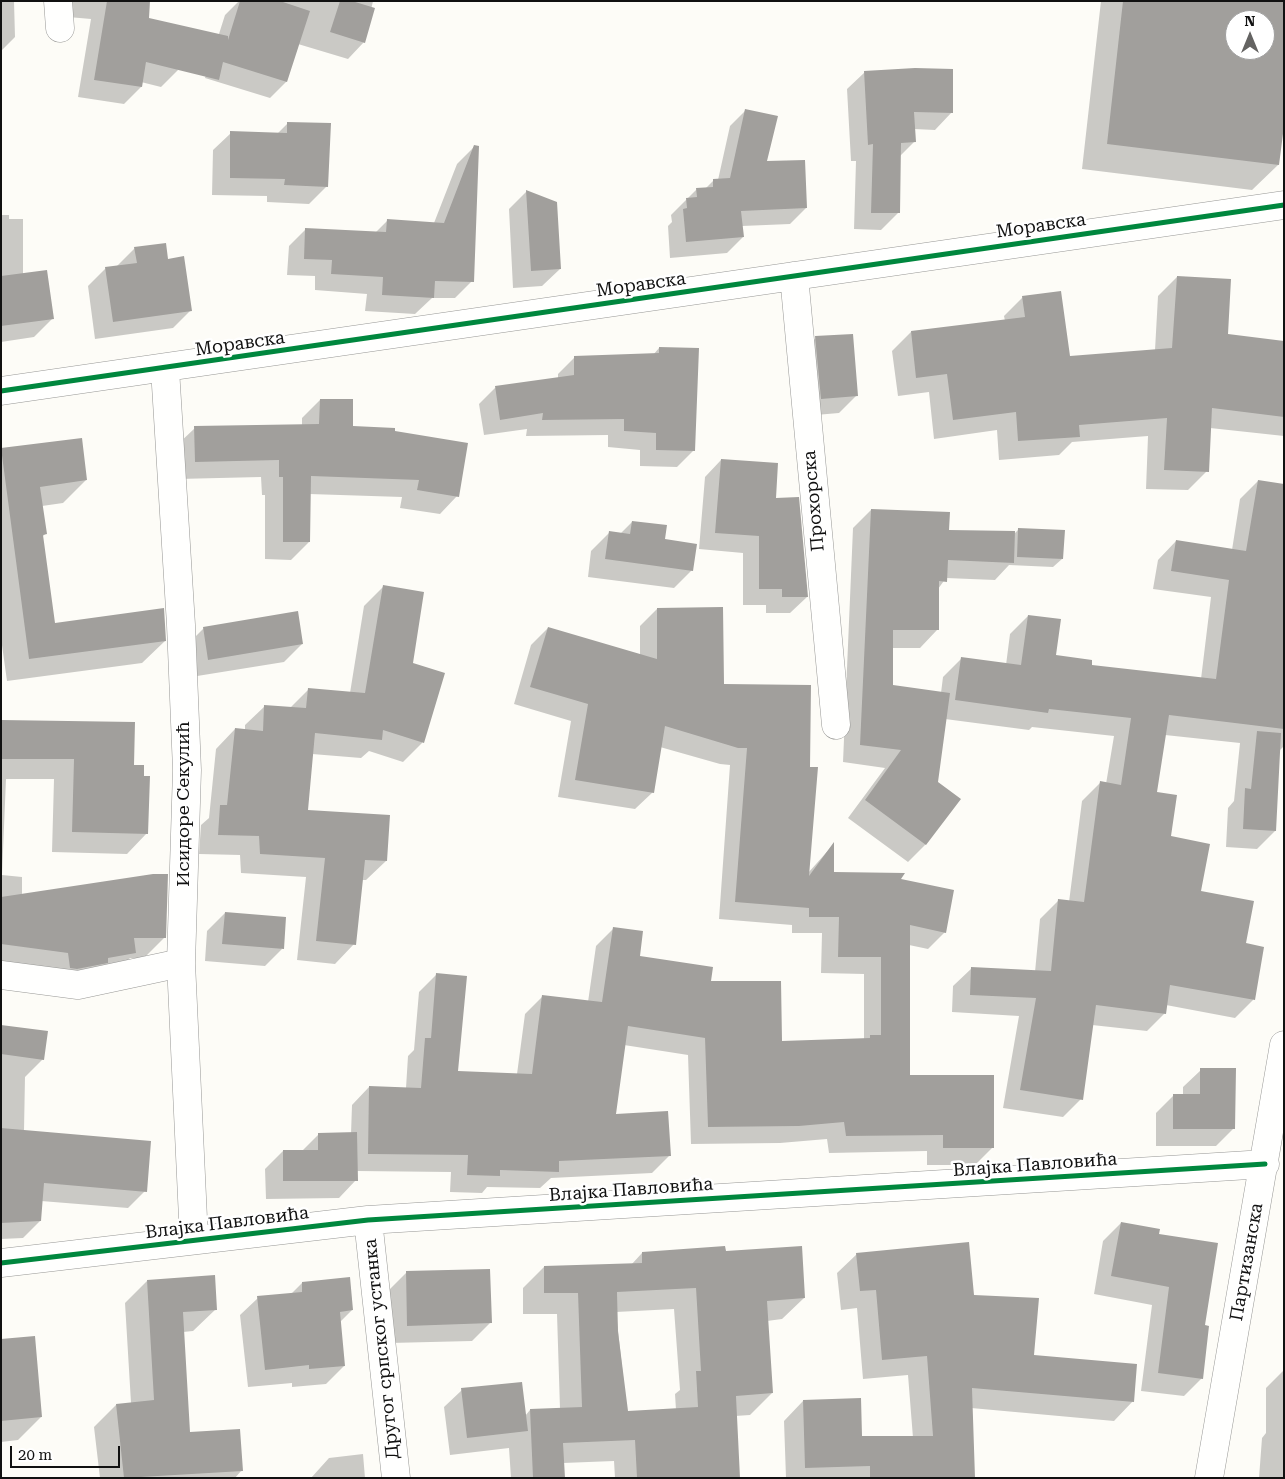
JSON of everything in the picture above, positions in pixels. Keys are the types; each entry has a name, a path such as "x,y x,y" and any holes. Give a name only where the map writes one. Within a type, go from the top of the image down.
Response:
{"street":[{"path":"58,1 60,28"},
{"name":"Моравска","path":"1,391 165,369 1284,205"},
{"name":"Прохорска","path":"794,276 836,725"},
{"name":"Исидоре Секулић","path":"165,369 181,625 186,770 181,963 194,1240"},
{"path":"1,975 78,985 181,963"},
{"name":"Партизанска","path":"1209,1478 1265,1164 1284,1045"},
{"name":"Влајка Павловића","path":"1,1263 368,1220 1265,1164"},
{"name":"Другог српског устанка","path":"368,1220 396,1478"}],"building":[{"path":"107,1 150,1 149,18 228,36 228,40 240,1 280,1 310,11 287,82 223,62 219,80 146,62 142,87 94,80"},
{"path":"340,1 352,1 375,8 365,43 330,32"},
{"path":"1123,1 1284,1 1284,126 1279,165 1107,144"},
{"path":"915,68 953,69 953,113 914,112 916,142 901,143 900,213 871,213 873,144 868,145 864,71"},
{"path":"745,109 778,116 767,161 805,160 807,208 741,211 744,237 686,242 683,209 687,208 686,198 697,197 696,188 713,187 713,179 730,178"},
{"path":"287,122 331,123 328,187 284,185 285,179 230,178 230,131 287,133"},
{"path":"474,145 479,146 474,282 435,281 434,298 382,295 383,277 331,274 332,260 304,259 305,228 386,232 387,219 444,223"},
{"path":"526,190 557,202 561,269 531,271"},
{"path":"166,243 168,259 184,256 192,311 113,322 105,267 137,263 134,247"},
{"path":"47,270 54,319 1,326 1,276"},
{"path":"1177,276 1231,279 1228,334 1284,341 1284,417 1212,408 1209,472 1164,470 1167,418 1079,425 1080,437 1018,441 1016,412 953,420 947,374 916,378 911,331 1025,317 1022,296 1061,291 1070,356 1172,348"},
{"path":"853,334 858,396 821,399 815,336"},
{"path":"659,347 699,348 695,451 656,450 656,433 624,431 624,419 542,420 543,413 500,420 495,386 574,375 574,356 659,353"},
{"path":"320,399 353,399 353,426 395,428 395,431 468,443 459,497 417,490 419,480 311,476 310,542 283,542 283,477 279,477 279,460 195,462 194,426 319,424"},
{"path":"82,438 87,480 40,487 47,534 43,535 55,623 164,608 166,641 29,659 1,448"},
{"path":"721,459 778,463 776,498 799,497 808,597 782,597 782,589 759,589 759,536 715,533"},
{"path":"1258,480 1284,484 1284,729 1169,715 1157,792 1177,795 1171,836 1210,844 1201,891 1254,901 1246,943 1264,947 1255,1000 1170,985 1166,1014 1096,1005 1083,1100 1020,1090 1036,998 970,995 971,967 1051,971 1058,899 1084,902 1100,781 1121,785 1131,718 1049,709 1048,713 955,700 961,657 1021,665 1028,615 1061,619 1056,655 1092,660 1092,665 1216,679 1229,580 1171,571 1176,540 1246,551"},
{"path":"871,509 950,512 949,530 1015,531 1014,563 948,560 947,582 939,581 939,630 893,630 893,685 950,693 938,782 961,799 926,845 865,800 901,750 860,745"},
{"path":"632,521 667,525 665,539 697,544 693,571 605,559 609,531 630,534"},
{"path":"1018,528 1065,530 1063,559 1017,557"},
{"path":"383,585 424,592 413,663 445,673 424,743 383,730 382,740 315,733 308,810 390,815 387,861 365,860 356,945 316,941 325,858 260,854 259,836 218,835 220,805 227,805 235,728 263,731 264,705 306,708 308,688 365,693"},
{"path":"723,607 724,684 811,685 810,767 818,767 809,876 834,842 834,872 905,873 901,879 954,890 946,933 910,925 910,1075 994,1075 994,1148 943,1148 943,1135 846,1136 844,1122 799,1126 708,1127 705,1038 628,1026 616,1114 668,1111 671,1156 559,1161 559,1172 500,1170 500,1176 467,1175 468,1155 368,1154 369,1086 421,1088 425,1038 431,1038 436,973 467,976 458,1071 532,1074 542,995 602,1002 613,927 643,931 640,956 713,967 711,981 781,981 782,1041 870,1038 870,1035 881,1035 881,957 838,957 839,917 809,917 809,908 735,902 747,748 738,748 665,726 654,793 575,780 588,704 530,687 548,627 657,659 657,608"},
{"path":"298,611 303,644 208,660 203,627"},
{"path":"1,720 135,722 134,765 144,765 144,776 150,776 148,834 72,832 74,759 1,759"},
{"path":"1257,731 1281,733 1276,831 1243,829 1245,788 1251,789"},
{"path":"153,874 168,874 166,938 134,938 136,953 108,958 108,963 77,969 70,968 68,953 1,944 1,897"},
{"path":"225,912 286,917 284,949 222,944"},
{"path":"1,1025 48,1031 44,1060 1,1054"},
{"path":"1200,1068 1236,1068 1235,1129 1173,1129 1173,1094 1200,1094"},
{"path":"1,1128 151,1141 147,1192 44,1183 41,1221 1,1223"},
{"path":"357,1132 358,1181 283,1181 283,1150 318,1150 318,1133"},
{"path":"1121,1222 1160,1229 1159,1234 1218,1243 1205,1325 1209,1326 1203,1379 1158,1373 1169,1287 1111,1276"},
{"path":"969,1242 974,1295 1039,1298 1034,1355 1137,1364 1134,1402 972,1388 975,1478 870,1478 870,1466 805,1468 803,1400 861,1398 862,1436 933,1436 927,1356 882,1360 876,1290 860,1291 856,1253"},
{"path":"725,1246 726,1251 802,1246 805,1298 767,1301 773,1393 736,1396 740,1478 637,1478 635,1440 563,1443 565,1478 533,1478 530,1409 582,1407 578,1293 544,1293 544,1266 642,1263 642,1252","holes":["696,1288 701,1371 696,1371 698,1407 628,1411 618,1332 617,1292"]},
{"path":"490,1269 492,1323 407,1326 406,1271"},
{"path":"215,1275 217,1310 183,1312 190,1432 240,1429 243,1471 124,1478 116,1404 154,1400 147,1280"},
{"path":"350,1277 353,1310 340,1312 345,1366 309,1369 309,1365 265,1370 257,1296 302,1292 302,1282"},
{"path":"35,1336 42,1417 1,1421 1,1339"},
{"path":"522,1382 528,1431 467,1438 461,1388"}],"cycle path":[{"path":"1,391 1284,205"},
{"path":"1,1263 368,1220 1265,1164"}]}
